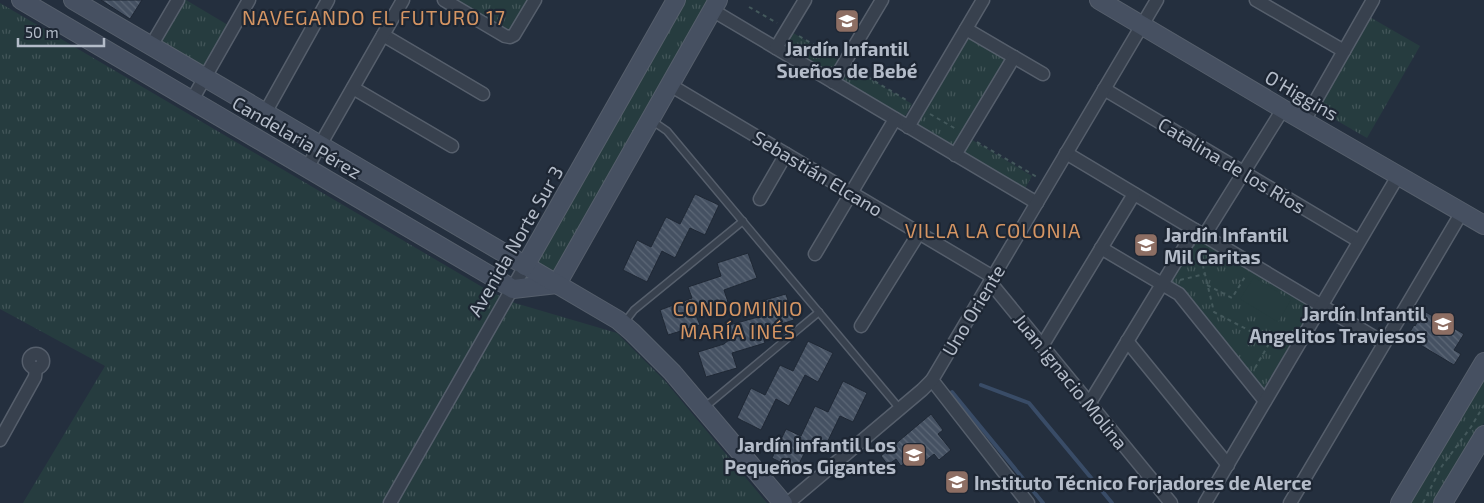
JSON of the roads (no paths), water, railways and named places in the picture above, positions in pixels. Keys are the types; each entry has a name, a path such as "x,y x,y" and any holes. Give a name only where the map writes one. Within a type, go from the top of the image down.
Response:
{"street":[{"name":"Candelaria Pérez","path":"21,0 512,289"},
{"name":"Candelaria Pérez","path":"73,0 623,324 672,372 783,503"},
{"path":"151,46 178,0"},
{"path":"192,100 250,0"},
{"path":"265,113 328,0"},
{"path":"307,168 403,0"},
{"path":"444,0 505,36 510,37 514,35 535,0"},
{"name":"Avenida Norte Sur 3","path":"390,503 676,0"},
{"path":"776,48 805,0"},
{"path":"833,82 882,0"},
{"path":"908,127 983,0"},
{"name":"O'Higgins","path":"1099,0 1484,225"},
{"name":"Uno Oriente","path":"788,503 932,380 1157,0"},
{"path":"1256,0 1344,51"},
{"path":"1304,121 1372,0"},
{"path":"512,289 557,284 715,5 776,48 1036,203"},
{"path":"966,29 1043,74"},
{"path":"383,35 483,94"},
{"path":"955,155 1014,57"},
{"name":"Sebastián Elcano","path":"670,85 919,233 991,280"},
{"path":"353,88 452,146"},
{"name":"Catalina de los Ríos","path":"1104,89 1359,241"},
{"path":"1090,404 1162,284 1244,172 1283,109"},
{"path":"815,254 895,119"},
{"path":"1066,153 1384,343"},
{"path":"760,199 786,154"},
{"path":"1205,503 1398,176"},
{"path":"1042,346 1134,194"},
{"path":"1290,503 1462,212"},
{"path":"861,326 919,233"},
{"path":"1101,248 1182,298 1265,401"},
{"name":"Juan ignacio Molina","path":"991,280 1042,346 1171,503"},
{"path":"1127,341 1228,465"},
{"path":"1400,503 1484,362"},
{"path":"1,435 36,377 36,368"},
{"path":"932,380 1028,503"},
{"path":"1443,503 1484,435"}],"lane":[{"path":"650,120 667,131 900,408"},
{"path":"623,324 634,310 742,222"},
{"path":"703,409 819,312"}],"waterway":[{"path":"981,385 1029,403 1112,503"},
{"path":"952,392 1043,503"}],"place":[{"name":"Jardín Infantil Sueños de Bebé","path":"847,21"},
{"name":"Jardín Infantil Mil Caritas","path":"1146,245"},
{"name":"Jardín Infantil Angelitos Traviesos","path":"1443,324"},
{"name":"Jardín infantil Los Pequeños Gigantes","path":"914,455"},
{"name":"Instituto Técnico Forjadores de Alerce","path":"957,482"}],"district":[{"name":"NAVEGANDO EL FUTURO 17","path":"374,17"},
{"name":"VILLA LA COLONIA","path":"993,230"},
{"name":"CONDOMINIO MARÍA INÉS","path":"738,320"}]}
